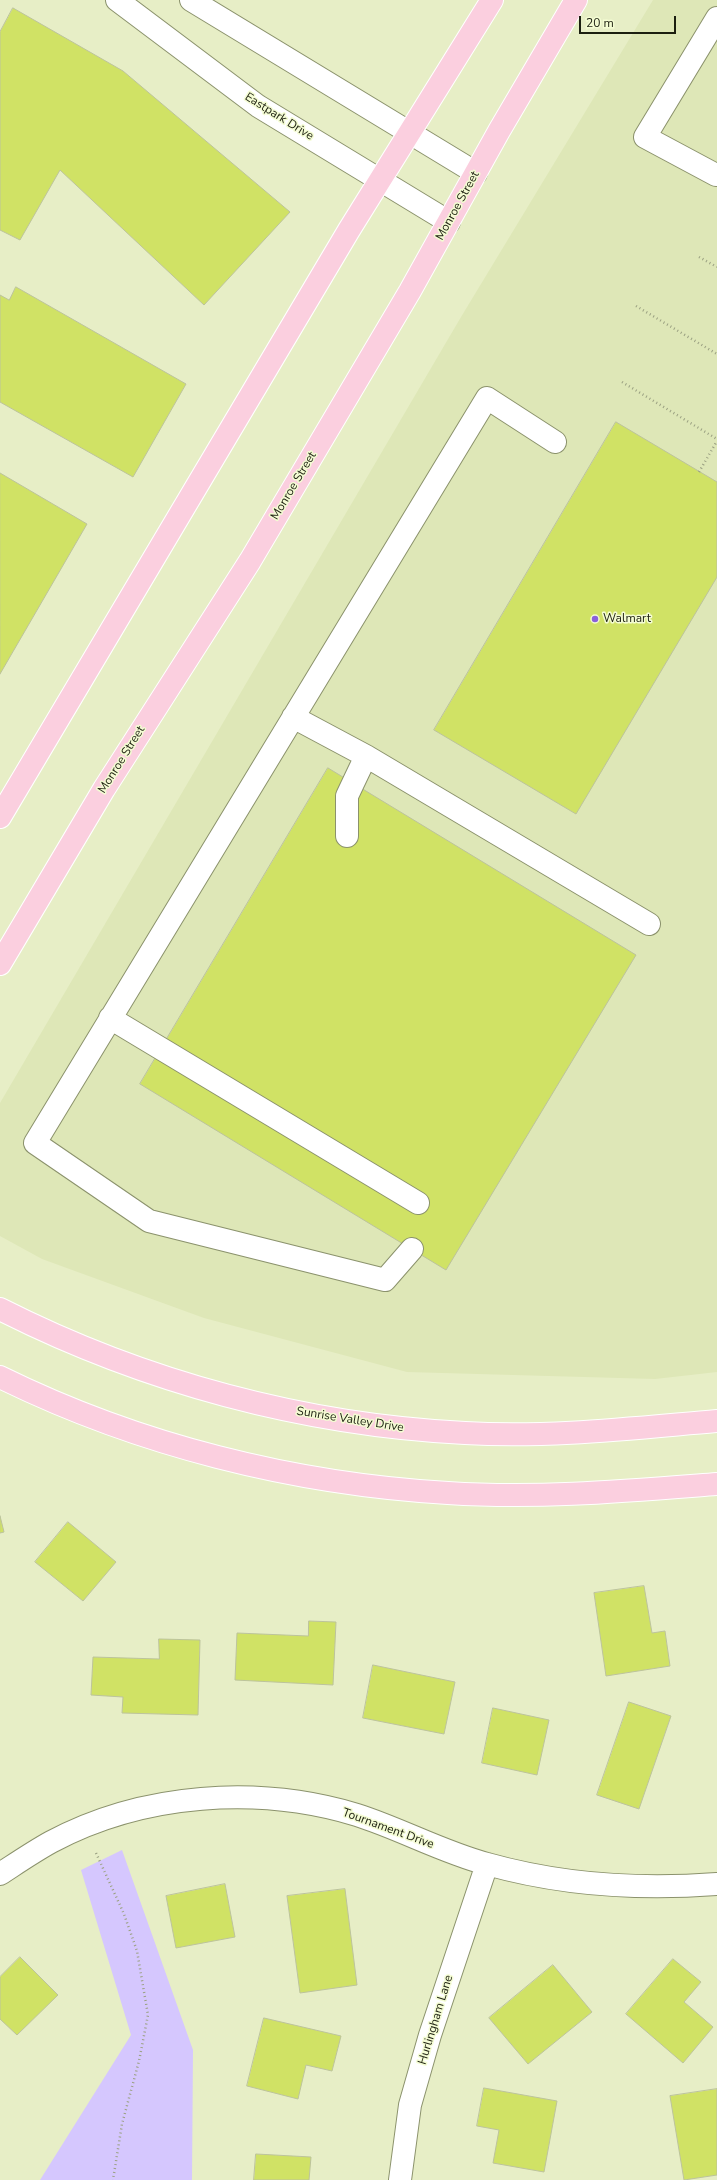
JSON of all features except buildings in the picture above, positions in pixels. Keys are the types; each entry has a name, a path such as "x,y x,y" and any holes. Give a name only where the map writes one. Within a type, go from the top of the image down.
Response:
{"main road":[{"path":"0,817 381,179 492,0"},
{"name":"Monroe Street","path":"0,964 108,783 250,561 410,291 576,0"},
{"name":"Sunrise Valley Drive","path":"0,1309 59,1337 154,1373 256,1403 322,1417 419,1430 468,1434 570,1432 717,1421"},
{"path":"0,1377 52,1402 164,1441 241,1462 332,1481 448,1493 509,1495 566,1494 717,1484"}],"street":[{"name":"Eastpark Drive","path":"117,0 258,106 381,179 449,222"},
{"path":"191,0 275,53 476,173"},
{"path":"716,175 645,137 717,18"},
{"path":"412,1249 385,1280 149,1221 35,1143 487,398 555,442"},
{"path":"293,717 366,756 650,924"},
{"path":"347,836 347,796 366,756"},
{"path":"110,1018 418,1203"},
{"name":"Tournament Drive","path":"0,1874 51,1842 84,1827 140,1809 197,1799 253,1797 311,1804 358,1815 487,1864 554,1879 619,1886 678,1887 717,1884"},
{"name":"Hurlingham Lane","path":"400,2180 410,2105 426,2049 487,1864"}],"path":[{"path":"699,257 717,267"},
{"path":"636,306 717,354"},
{"path":"622,382 717,440 699,472"},
{"path":"84,1827 108,1876 137,1951 148,2015 139,2061 122,2124 113,2180"}],"shaded area":[{"path":"653,0 717,0 717,1372 655,1379 407,1372 204,1318 42,1259 0,1236 0,1103 461,317"},
{"path":"122,1850 193,2050 192,2180 40,2180 131,2035 81,1870"}],"place":[{"name":"Walmart","path":"595,619"}]}
